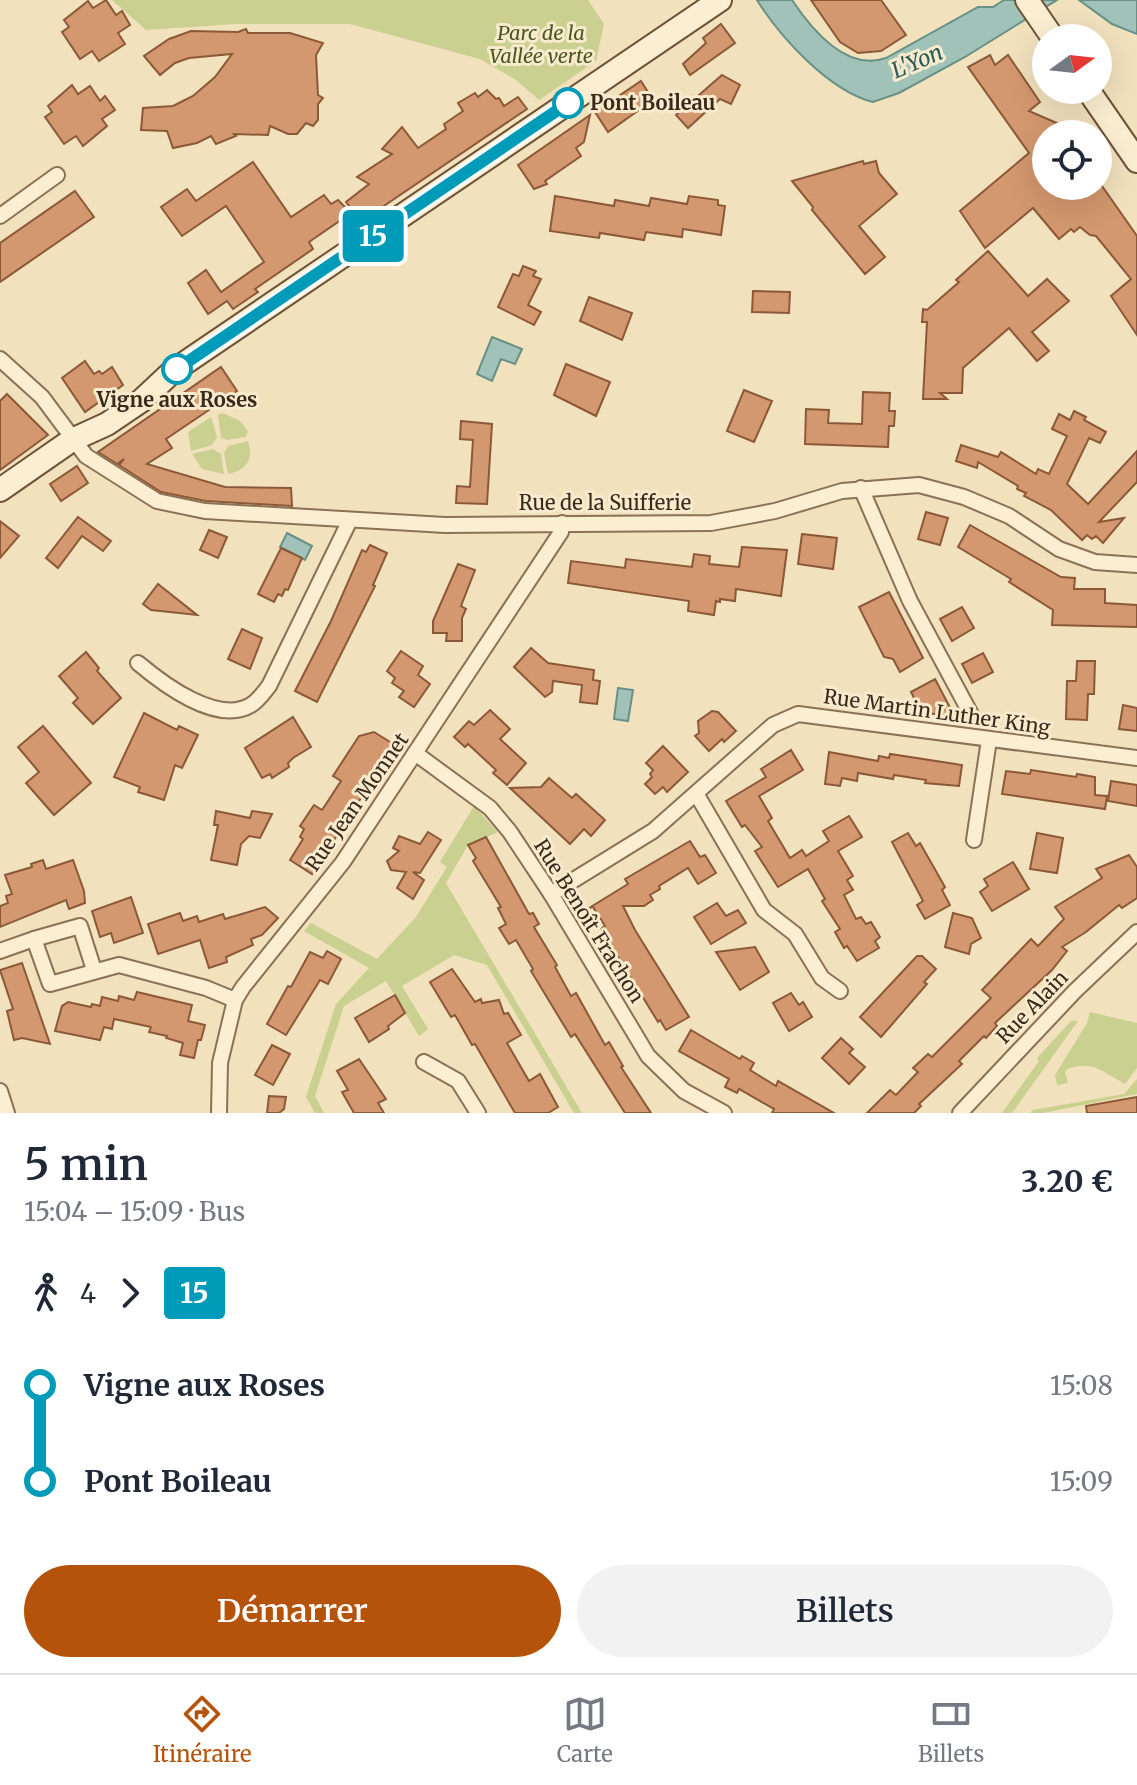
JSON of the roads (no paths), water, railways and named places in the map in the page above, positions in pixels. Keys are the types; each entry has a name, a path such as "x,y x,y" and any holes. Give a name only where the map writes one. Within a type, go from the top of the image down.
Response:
{"main road":[{"path":"0,490 72,440 107,424 141,401 173,371 720,0"},
{"path":"1027,0 1043,24"},
{"path":"1098,104 1137,161"}],"street":[{"path":"0,216 57,175"},
{"name":"Rue de la Suifferie","path":"0,359 42,397 86,456 157,501 205,511 445,525 711,523 775,511 842,491 919,485 964,497 1009,516 1059,549 1095,562 1137,565"},
{"path":"861,488 910,601 973,718"},
{"path":"138,663 167,687 214,708 229,711 252,705 269,686 350,520"},
{"name":"Rue Jean Monnet","path":"219,1113 220,1063 235,1000 343,862 561,532 562,523"},
{"name":"Rue Martin Luther King","path":"551,894 653,831 773,725 798,714 1137,758"},
{"path":"974,840 989,740"},
{"name":"Rue Benoît Frachon","path":"415,753 490,808 510,832 551,894 648,1056 684,1091 724,1113"},
{"path":"697,795 764,910 795,934 822,978 840,991"},
{"path":"0,951 80,926 94,970"},
{"name":"Rue Alain","path":"960,1113 1075,991 1137,932"},
{"path":"34,939 50,984 119,965 206,988 235,1000"},
{"path":"424,1062 458,1081 478,1113"},
{"path":"0,1091 7,1113"}],"water":[{"name":"L'Yon","path":"757,0 792,0 832,46 857,59 871,61 886,58 978,7 993,7 1004,0 1057,0 965,57 899,93 873,102 840,87 807,61"},
{"path":"1079,0 1137,0 1137,34 1112,24"},
{"path":"492,337 522,349 515,364 501,359 492,381 477,374"},
{"path":"287,533 312,546 305,560 280,547"},
{"path":"618,688 633,690 628,721 614,719"}],"place":[{"name":"Pont Boileau","path":"568,103"},
{"name":"Vigne aux Roses","path":"177,369"}],"park label":[{"name":"Parc de la Vallée verte","path":"541,44"}]}
